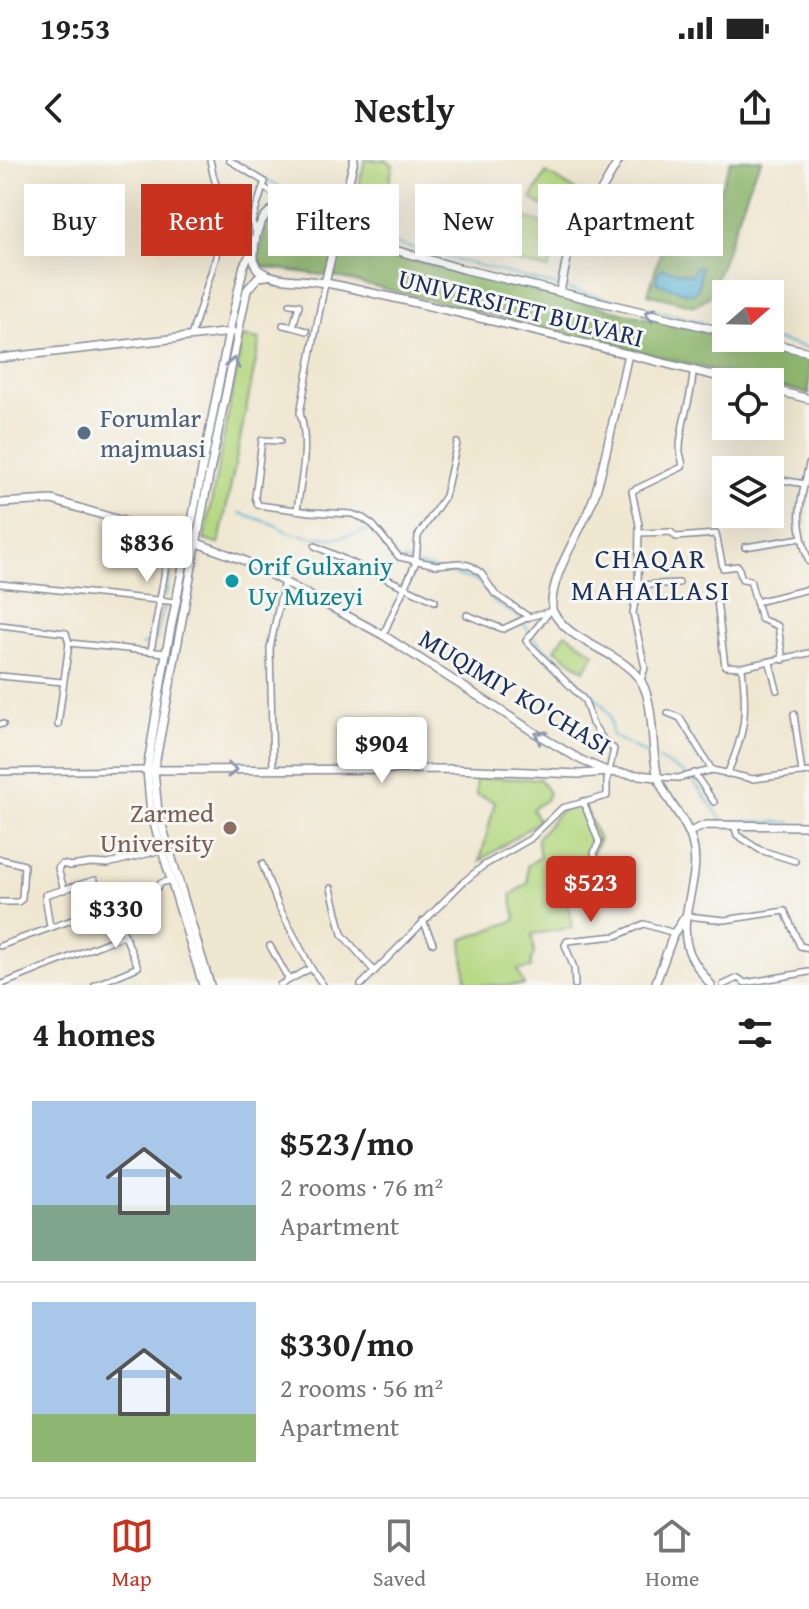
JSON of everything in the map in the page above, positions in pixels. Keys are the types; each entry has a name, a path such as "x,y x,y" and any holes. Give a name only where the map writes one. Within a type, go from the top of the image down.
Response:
{"main road":[{"path":"348,184 354,160"},
{"path":"560,292 570,244 619,160"},
{"name":"UNIVERSITET BULVARI","path":"211,444 229,332 244,265 254,250 257,235 268,213"},
{"path":"254,250 255,266 260,272 271,276"},
{"name":"UNIVERSITET BULVARI","path":"399,251 712,329"},
{"path":"325,283 331,256"},
{"path":"210,985 158,812 151,770 211,444 247,290 258,277 271,276"},
{"name":"UNIVERSITET BULVARI","path":"271,276 325,283 712,375"},
{"path":"0,358 239,333"},
{"path":"784,346 809,352"},
{"path":"628,354 597,490 559,577 550,611 569,630 641,680 658,777 663,791 689,832 695,860 686,915 690,955 711,985"},
{"path":"784,393 809,399"},
{"name":"MUQIMIY KO'CHASI","path":"0,503 52,500 243,560 383,635 540,736 609,772"},
{"path":"193,542 166,653 151,770 151,814 203,985"},
{"path":"151,770 451,769 580,774 609,772 658,777"},
{"path":"689,832 706,825 809,826"},
{"path":"655,985 674,933 686,915"},
{"path":"674,933 680,931 686,936"}],"street":[{"path":"191,336 216,257 217,216 226,211 227,206 226,198 216,186 210,160"},
{"path":"229,160 265,182 252,222 257,235"},
{"path":"263,187 268,190"},
{"path":"297,510 304,431 300,413 325,283"},
{"path":"290,304 299,305 293,327"},
{"path":"283,325 307,331"},
{"path":"641,680 645,668 633,613 638,585 639,533 632,491 682,467 684,462 679,451 693,387 693,370"},
{"path":"280,441 262,440 255,501 258,505 352,514 363,518 373,525 395,554 416,562 471,566 481,573 495,594 529,617"},
{"path":"383,635 416,562 418,536 445,496 457,443"},
{"path":"809,464 798,510 801,538 809,562"},
{"path":"784,480 805,484"},
{"path":"639,533 671,532 676,537 715,532 724,569 738,566 742,579 750,580 763,620 778,626 783,660"},
{"path":"151,649 163,601 171,536"},
{"path":"745,547 801,538"},
{"path":"315,546 435,601"},
{"path":"273,769 270,648 284,581"},
{"path":"638,585 679,583"},
{"path":"0,584 177,602"},
{"path":"756,602 809,589"},
{"path":"717,601 725,666 770,663 809,653"},
{"path":"467,615 499,629 508,629 529,617 550,611"},
{"path":"361,985 423,921 483,866 530,839 557,811 607,796 614,749 592,723 588,704 526,641 550,611"},
{"path":"0,625 66,633 69,643 58,725"},
{"path":"69,643 151,649 166,653"},
{"path":"770,663 777,690"},
{"path":"727,774 741,743 745,710 742,667"},
{"path":"0,676 63,682"},
{"path":"668,713 680,718 712,770"},
{"path":"658,777 675,779 712,770 753,779 805,773 797,752 794,714"},
{"path":"0,772 151,770"},
{"path":"689,774 714,802"},
{"path":"583,801 599,842 594,853 599,870 591,874"},
{"path":"734,825 737,835 760,850 795,861"},
{"path":"64,890 58,868 62,864 108,864 162,850"},
{"path":"0,859 24,865 25,884 22,899 18,902 0,902"},
{"path":"262,864 278,905 323,985"},
{"path":"50,927 45,895 95,880"},
{"path":"0,946 155,890 161,883 171,880"},
{"path":"331,888 342,934 374,971"},
{"path":"95,985 138,967 112,905"},
{"path":"686,915 725,920 785,911 800,946 809,948"},
{"path":"423,921 433,943"},
{"path":"575,985 574,968 565,945 567,941 616,936 644,924 674,933"},
{"path":"0,985 125,935"},
{"path":"270,946 289,980"},
{"path":"280,985 311,968"},
{"path":"723,985 738,978 745,983 809,972"}],"green space":[{"path":"365,160 386,160 393,165 389,184 359,184"},
{"path":"731,160 762,160 753,176 716,280 712,280 710,296 694,306 648,294 659,256 723,256 722,184"},
{"path":"546,173 565,184 540,184"},
{"path":"538,187 538,203 531,199"},
{"path":"268,217 268,256 395,256 712,334 712,352 784,352 809,358 809,394 784,388 784,368 712,370 337,277 264,267 258,258"},
{"path":"522,217 538,221 538,256 554,256 548,269 493,256 522,256"},
{"path":"243,337 260,340 219,544 204,540"},
{"path":"566,633 595,654 584,670 555,649"},
{"path":"476,778 540,779 549,793 546,800 532,809 539,821 480,861 495,802 476,794"},
{"path":"585,806 599,841 592,853 598,871 570,879 569,888 557,892 568,908 572,928 532,934 534,953 531,968 517,970 524,985 466,985 462,940 516,920 511,895 528,883 527,866 540,857 537,838 560,811"}],"water":[{"path":"696,266 701,267 695,293 656,283 657,273 662,268 692,275"}],"waterway":[{"path":"270,181 276,184"},
{"path":"399,245 557,286"},
{"path":"568,289 702,322"},
{"path":"784,342 809,348"},
{"path":"240,513 288,532 311,537 337,538 372,530 389,553 397,558"},
{"path":"165,597 175,546"},
{"path":"403,560 411,563"},
{"path":"418,565 478,581 494,602 520,618"},
{"path":"155,641 164,604"},
{"path":"524,624 529,631"},
{"path":"533,637 604,706 610,716 612,736 649,755"},
{"path":"141,645 149,643"},
{"path":"659,760 686,774"},
{"path":"691,778 723,821 791,822"}],"place":[{"name":"Forumlar majmuasi","path":"84,433"},
{"name":"Orif Gulxaniy Uy Muzeyi","path":"232,581"},
{"name":"Zarmed University","path":"230,828"}],"district":[{"name":"CHAQAR MAHALLASI","path":"651,574"}]}
